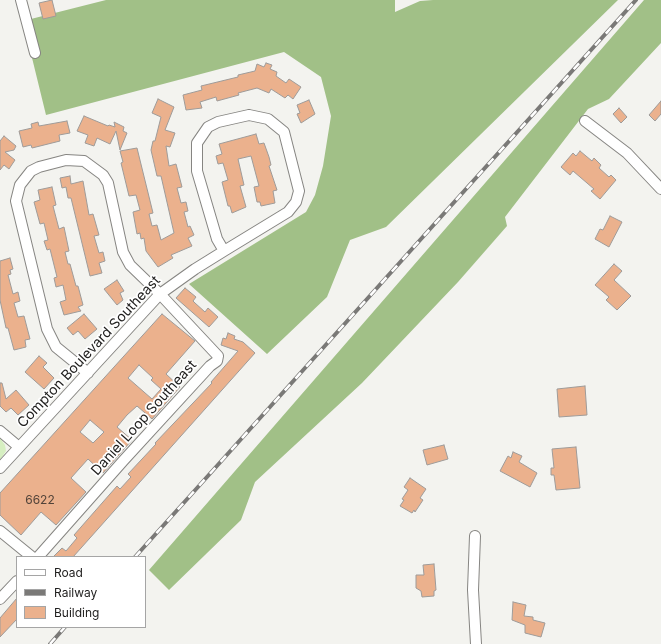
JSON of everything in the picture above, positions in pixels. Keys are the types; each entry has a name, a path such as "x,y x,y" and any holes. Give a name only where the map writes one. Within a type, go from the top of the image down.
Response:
{"street":[{"path":"21,0 35,53"},
{"path":"249,115 268,119 284,132 298,183 299,191 296,202 288,212 224,251 217,239 197,171 197,143 208,127 218,122 249,115"},
{"path":"585,121 626,153 661,189"},
{"path":"88,374 56,347 47,329 16,201 20,185 31,171 46,165 74,159 84,161 103,175 108,183 126,258 130,265 160,294"},
{"name":"Compton Boulevard Southeast","path":"0,468 160,294 189,272 224,251"},
{"name":"Daniel Loop Southeast","path":"39,556 210,366 217,361 218,356 208,344 160,294"},
{"path":"0,431 19,447"},
{"path":"0,531 31,556"},
{"path":"475,536 473,590 476,644"},
{"path":"0,599 16,582"}],"green space":[{"path":"106,0 395,0 395,12 420,1 433,0 618,0 386,227 350,240 327,297 267,354 189,284 306,212 315,195 323,166 331,116 321,77 284,52 46,115 23,21"},
{"path":"644,0 661,0 661,43 609,99 588,109 505,217 507,226 458,282 362,383 255,482 241,520 169,590 149,570"},
{"path":"0,438 5,445 6,451 0,460"}],"building":[{"path":"52,0 56,16 43,19 39,3"},
{"path":"266,63 272,65 270,69 277,72 276,76 286,83 289,79 301,87 293,99 288,95 285,98 271,89 269,93 257,88 217,101 216,97 200,102 202,108 186,110 183,95 202,90 201,86 238,77 238,75 255,71 257,64 264,67"},
{"path":"158,99 174,107 165,130 175,133 170,147 166,146 169,166 176,164 182,187 177,188 181,203 186,202 188,211 184,212 188,227 190,226 194,235 188,238 192,246 171,255 173,258 158,267 146,251 144,238 141,239 140,233 137,234 133,212 140,210 136,195 129,196 121,163 123,162 120,151 137,148 153,213 149,214 152,226 157,225 161,240 174,233 161,176 157,176 151,150 153,141 155,141 161,117 152,113"},
{"path":"309,100 315,114 301,123 297,114 300,113 297,105"},
{"path":"661,101 661,114 655,121 649,115"},
{"path":"619,108 627,117 621,123 613,114"},
{"path":"84,116 108,126 115,127 114,122 124,127 123,131 127,133 120,150 116,131 110,144 97,138 94,146 85,143 88,135 77,131"},
{"path":"67,121 70,133 59,135 60,141 32,148 31,145 23,147 19,131 32,128 31,124 38,122 39,126"},
{"path":"256,134 259,144 264,143 269,157 271,165 269,166 277,190 273,191 275,203 261,206 260,202 257,202 254,187 259,186 251,156 238,159 244,185 240,186 246,207 232,213 230,206 228,206 222,182 228,180 223,163 218,164 216,156 222,154 219,144"},
{"path":"4,136 16,146 14,150 5,152 15,160 9,169 4,165 0,170 0,141"},
{"path":"580,151 592,161 594,158 601,165 599,168 609,177 611,175 616,180 600,199 591,191 594,189 573,171 570,175 561,167 573,153 576,156"},
{"path":"70,176 71,184 83,181 89,215 93,214 99,235 94,236 99,253 103,252 105,261 99,263 102,273 90,276 71,198 68,198 66,187 62,188 60,178"},
{"path":"52,187 56,205 53,206 59,229 64,227 69,251 65,252 68,264 70,264 83,305 78,307 81,311 64,315 60,302 66,300 63,285 56,287 54,278 57,277 50,249 47,250 44,241 48,240 44,223 40,224 34,202 40,200 38,190"},
{"path":"610,216 622,222 609,247 595,239 600,229 603,230"},
{"path":"10,258 13,269 10,270 11,274 8,275 13,294 18,292 20,301 14,303 18,317 24,316 30,339 25,340 26,347 14,350 8,328 6,328 0,300 0,261"},
{"path":"614,264 622,271 614,280 631,296 617,310 606,300 609,297 595,285"},
{"path":"117,280 124,291 120,293 123,300 117,305 104,289"},
{"path":"185,288 196,297 193,301 205,312 208,308 218,317 209,327 176,298"},
{"path":"84,314 97,329 85,339 78,331 73,335 67,328"},
{"path":"162,314 195,341 166,374 180,387 152,419 137,406 117,427 132,440 103,473 88,459 71,478 86,492 56,525 41,512 21,535 0,515 0,493","holes":["139,365 153,378 151,380 161,389 152,399 128,378","90,420 104,432 93,443 80,432"]},
{"path":"228,333 235,336 234,339 243,342 255,353 74,556 54,556 62,548 66,551 77,538 74,535 117,486 120,489 131,477 128,474 212,383 211,382 238,351 221,345 223,338 226,339"},
{"path":"39,356 47,363 43,367 54,378 44,389 25,372"},
{"path":"0,383 2,383 6,399 16,390 29,405 18,415 11,408 6,412 0,406"},
{"path":"585,386 587,415 559,417 557,389"},
{"path":"444,445 448,459 427,465 423,450"},
{"path":"576,447 580,488 556,490 554,475 551,475 551,468 554,468 552,449"},
{"path":"513,452 522,456 519,462 537,473 530,487 500,471 508,456 511,458"},
{"path":"410,478 426,489 420,498 423,500 415,512 414,510 412,513 400,506 404,500 402,499 408,490 404,487"},
{"path":"434,564 436,590 434,591 434,596 422,597 421,591 416,588 416,575 424,575 423,565"},
{"path":"16,599 16,620 0,637 0,618"},
{"path":"513,602 526,605 524,616 533,617 533,620 545,623 541,637 525,633 525,625 512,620"}],"railway":[{"path":"136,556 636,0"},
{"path":"50,644 64,628"}]}
